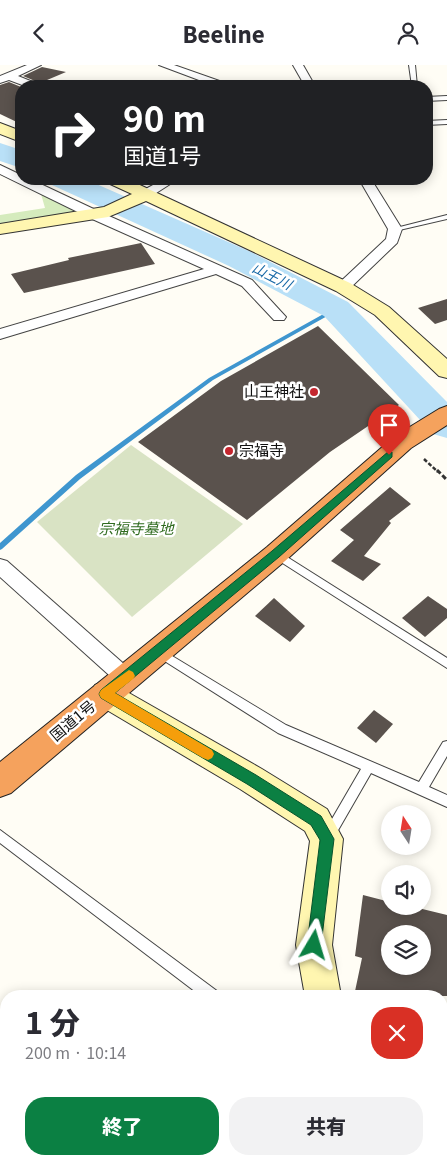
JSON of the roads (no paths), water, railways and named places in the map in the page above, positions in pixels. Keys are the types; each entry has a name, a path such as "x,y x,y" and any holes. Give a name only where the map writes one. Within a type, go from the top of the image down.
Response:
{"highway":[{"name":"国道1号","path":"0,782 276,554 403,442 447,414"}],"street":[{"path":"4,78 36,65"},
{"path":"164,65 207,80"},
{"path":"298,65 307,80"},
{"path":"0,128 15,134"},
{"path":"0,169 15,175"},
{"path":"37,185 102,213 247,283 279,317"},
{"path":"127,185 343,287 382,311 447,371"},
{"path":"0,229 102,213 146,194 162,185"},
{"path":"343,287 392,240 395,229 369,185"},
{"path":"0,334 218,269"},
{"path":"5,570 115,686 251,779 316,820 327,839 314,945 321,990"}],"lane":[{"path":"412,65 414,80"},
{"path":"433,99 447,98"},
{"path":"433,123 447,122"},
{"path":"395,229 447,217"},
{"path":"276,554 447,664"},
{"path":"158,651 282,729 447,801"},
{"path":"421,789 447,746"},
{"path":"327,839 368,767"},
{"path":"0,835 204,990"}],"waterway":[{"name":"山王川","path":"0,151 15,157"},
{"name":"山王川","path":"75,185 240,259 336,309 447,425"},
{"path":"0,547 78,477 211,379 336,309"}],"place":[{"name":"山王神社","path":"314,392"},
{"name":"宗福寺","path":"229,451"}],"park label":[{"name":"宗福寺墓地","path":"136,529"}]}
